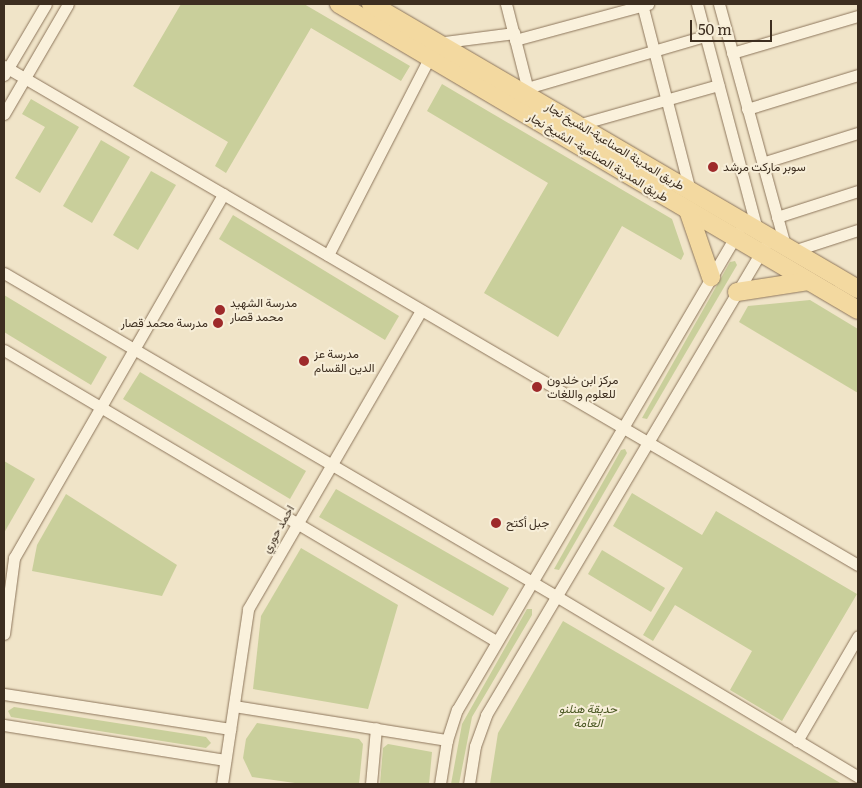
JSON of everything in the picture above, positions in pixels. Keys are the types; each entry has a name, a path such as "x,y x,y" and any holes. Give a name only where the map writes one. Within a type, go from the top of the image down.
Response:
{"main road":[{"name":"طريق المدينة الصناعية- الشيخ نجار","path":"339,4 434,50 688,210 858,310"},
{"name":"طريق المدينة الصناعية-الشيخ نجار","path":"371,4 434,50 528,92 577,125 858,289"},
{"path":"688,210 711,277"},
{"path":"737,292 808,281"}],"street":[{"path":"46,4 5,70 25,78 858,565"},
{"path":"4,114 68,4"},
{"path":"506,4 528,92 654,50 705,36"},
{"path":"328,255 434,50 515,37 644,4 690,191"},
{"path":"697,4 718,85 770,237"},
{"path":"469,784 475,746 486,715 770,237 777,217 719,4"},
{"path":"732,53 858,16"},
{"path":"747,109 858,75"},
{"path":"577,125 718,85"},
{"path":"762,163 858,133"},
{"path":"777,217 858,191"},
{"path":"4,634 14,558 133,347 223,194"},
{"path":"440,784 447,740 457,710 734,238 858,231"},
{"path":"4,273 531,581 858,777"},
{"name":"احمد حوري","path":"224,784 225,760 248,609 421,310"},
{"path":"4,350 496,641"},
{"path":"797,741 858,636"},
{"path":"4,694 230,729"},
{"path":"234,706 447,740"},
{"path":"4,725 225,760"},
{"path":"371,784 376,728"}],"green space":[{"path":"181,4 304,4 410,66 401,81 311,28 226,173 215,166 228,142 133,86"},
{"path":"442,84 672,219 684,254 681,260 622,226 558,337 484,293 548,183 427,111"},
{"path":"31,99 79,127 40,193 15,178 45,127 22,114"},
{"path":"101,140 130,157 92,223 63,206"},
{"path":"151,171 176,185 138,250 113,235"},
{"path":"233,215 399,316 385,340 219,239"},
{"path":"735,261 737,265 647,419 642,418 730,262"},
{"path":"4,295 107,357 91,385 4,332"},
{"path":"810,300 858,329 858,393 739,322 748,306"},
{"path":"140,372 306,471 290,499 123,399"},
{"path":"625,449 627,453 559,570 554,569 621,450"},
{"path":"4,461 35,479 4,533"},
{"path":"336,489 509,588 493,616 319,517"},
{"path":"632,493 702,535 716,511 857,594 782,721 730,690 752,651 675,605 653,641 643,635 683,568 613,526"},
{"path":"66,494 177,565 162,596 32,571 37,545"},
{"path":"301,548 398,605 368,709 253,689 261,616"},
{"path":"602,550 665,588 651,612 588,574"},
{"path":"527,609 532,609 532,615 472,717 459,784 451,784 462,724"},
{"name":"حديقة هنلنو العامة","path":"563,621 842,784 490,784 498,733"},
{"path":"14,707 206,737 211,743 206,748 11,717 8,711"},
{"path":"257,723 359,739 363,744 359,784 302,784 252,777 243,758 246,739"},
{"path":"388,744 432,752 429,784 380,784 383,748"}],"place":[{"name":"سوبر ماركت مرشد","path":"713,167"},
{"name":"مدرسة الشهيد محمد قصار","path":"220,310"},
{"name":"مدرسة محمد قصار","path":"218,323"},
{"name":"مدرسة عز الدين القسام","path":"304,361"},
{"name":"مركز ابن خلدون للعلوم واللغات","path":"537,387"},
{"name":"جبل أكتح","path":"496,523"}]}
